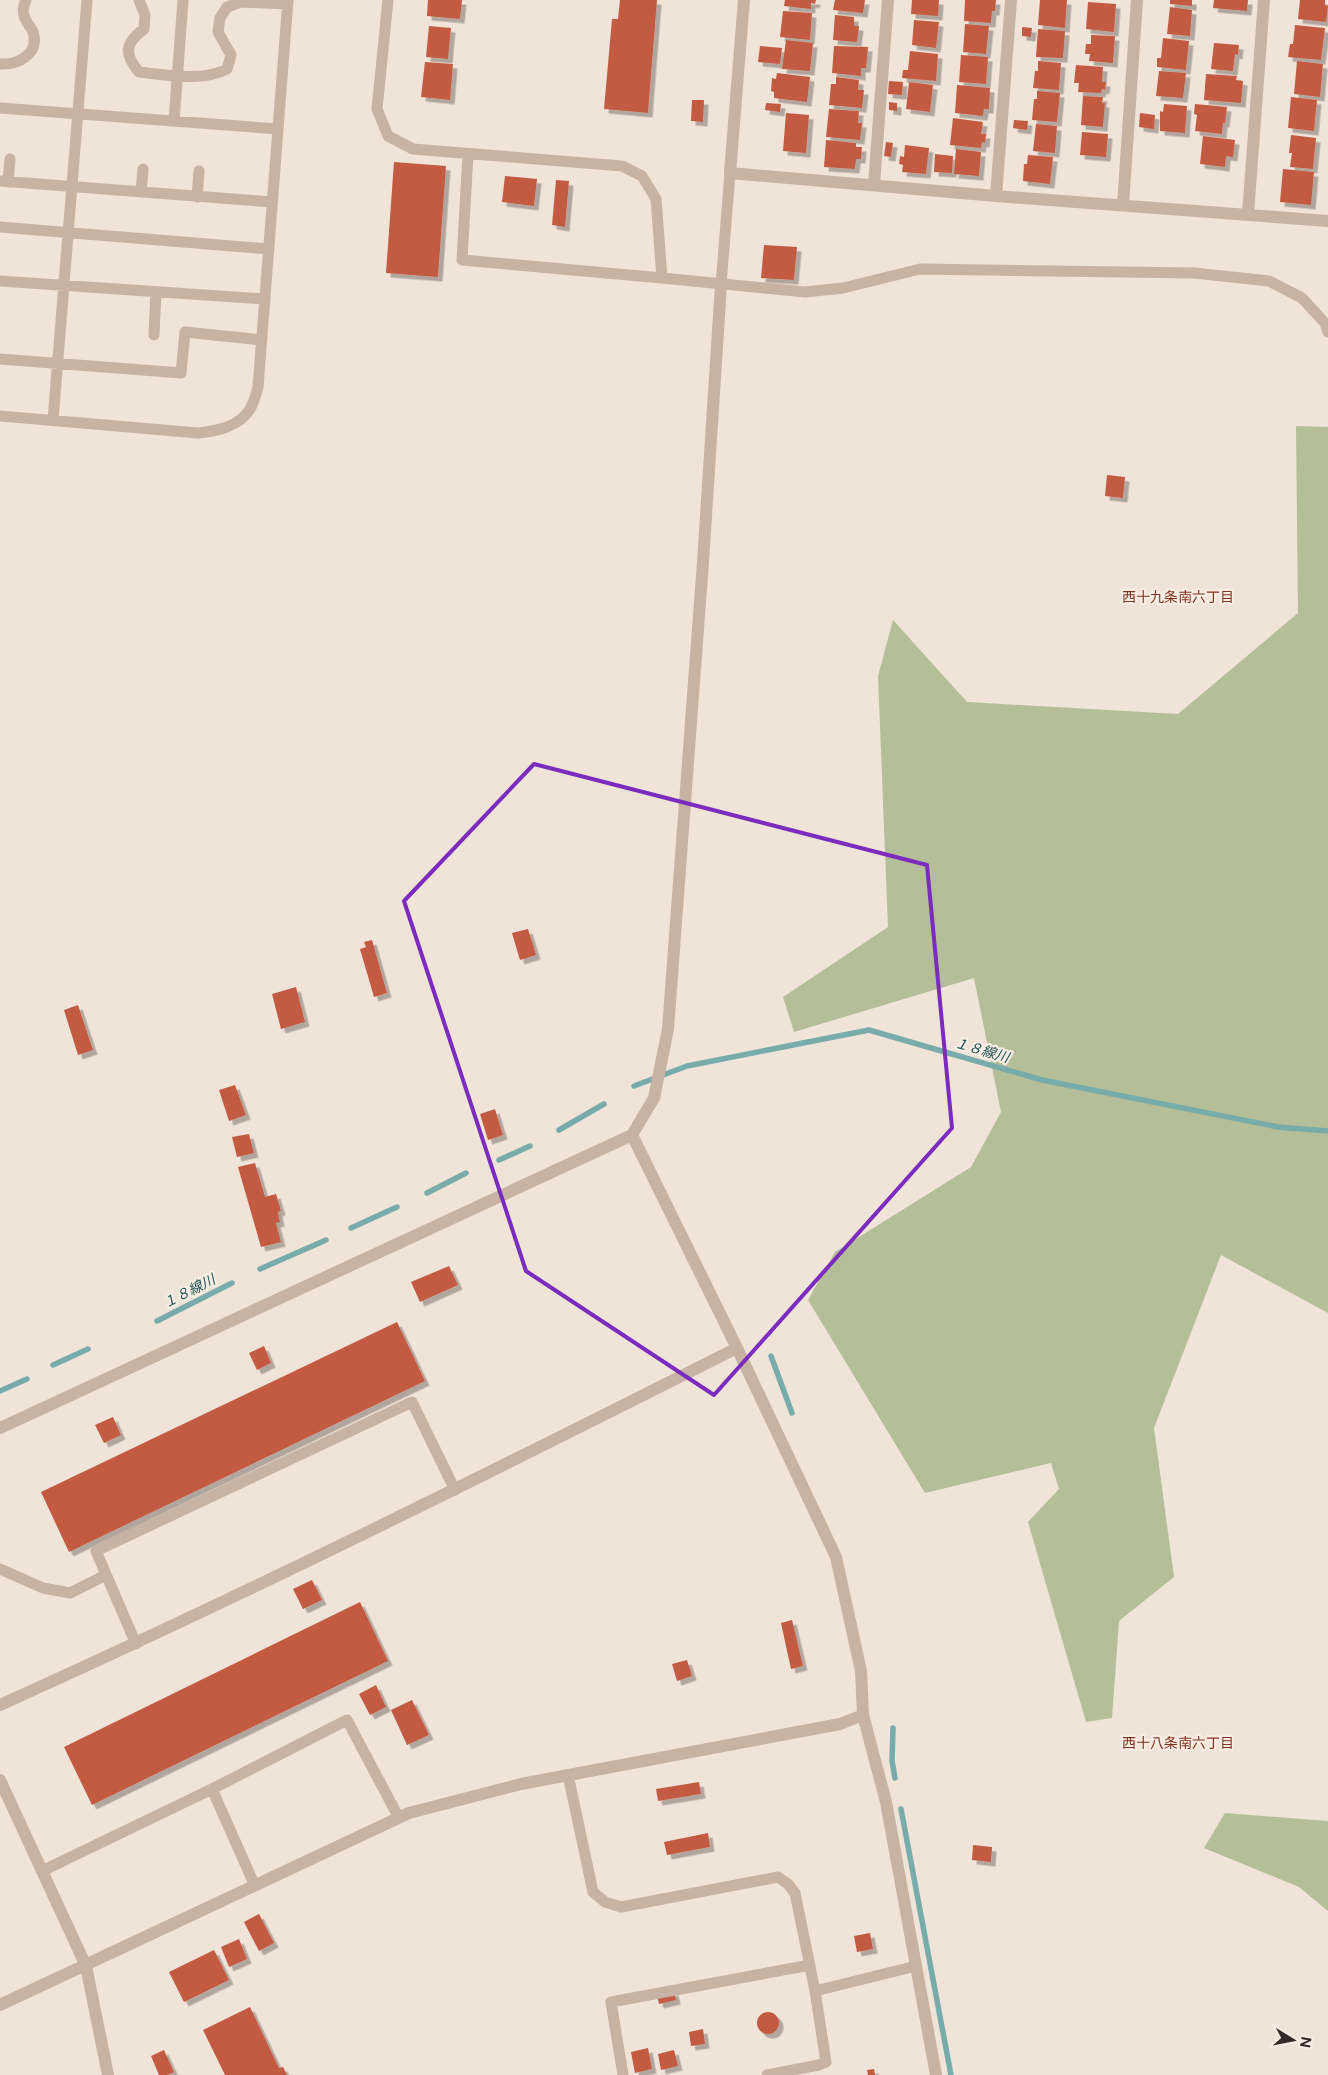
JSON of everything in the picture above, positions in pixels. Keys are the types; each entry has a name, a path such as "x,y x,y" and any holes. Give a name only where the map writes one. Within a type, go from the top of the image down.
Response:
{"street":[{"path":"744,0 730,173 996,196 1328,221"},
{"path":"874,184 888,0"},
{"path":"996,196 1011,0"},
{"path":"1122,205 1137,0"},
{"path":"1248,214 1264,0"},
{"path":"0,1428 632,1136 654,1098 668,1029 704,552 721,285"},
{"path":"632,1136 737,1348 836,1558 861,1671 863,1715 886,1802 936,2075"},
{"path":"0,1705 136,1644 455,1490 737,1348"},
{"path":"0,2005 409,1813 520,1784 840,1724 863,1715"},
{"path":"0,1780 86,1966 108,2075"}],"lane":[{"path":"0,64 10,64 26,58 34,47 34,35 31,26 24,18 23,10 26,0"},
{"path":"53,420 87,0"},
{"path":"0,416 198,433 218,431 239,422 251,409 258,387 288,2 241,2 227,7 220,18 218,32 231,55 227,69 217,75 206,77 140,72 131,62 127,50 131,38 144,29 145,15 139,0"},
{"path":"174,121 183,0"},
{"path":"387,0 376,109 388,136 413,149 622,166 642,176 656,199 662,278"},
{"path":"0,108 278,129"},
{"path":"468,154 462,260 805,292 843,288 920,269 1194,273 1269,282 1302,298 1325,323 1328,332"},
{"path":"10,159 4,181 272,202"},
{"path":"141,192 143,169"},
{"path":"197,196 199,170"},
{"path":"721,285 730,173"},
{"path":"0,227 269,249"},
{"path":"0,281 265,299"},
{"path":"154,335 156,292"},
{"path":"0,359 181,373 185,332 262,340"},
{"path":"136,1644 96,1551 412,1402 455,1490"},
{"path":"0,1569 43,1588 70,1593 106,1575"},
{"path":"42,1871 212,1789 347,1720 399,1818"},
{"path":"568,1775 593,1892 605,1902 621,1907 778,1877 788,1884 795,1893 815,1991 826,2062 820,2070 767,2075"},
{"path":"212,1789 255,1886"},
{"path":"623,2075 611,2002 810,1964"},
{"path":"815,1991 916,1966"}],"highlighted area":[{"path":"534,764 927,865 952,1128 714,1395 526,1271 404,901"}],"green space":[{"path":"1296,426 1328,427 1328,1313 1221,1255 1154,1428 1174,1577 1119,1621 1112,1718 1086,1722 1028,1522 1059,1489 1051,1463 925,1493 808,1300 835,1252 971,1167 1001,1112 974,978 794,1032 783,997 888,927 878,676 893,620 967,702 1178,714 1298,613"},
{"path":"1225,1813 1328,1821 1328,1911 1299,1887 1204,1848"}],"building":[{"path":"428,0 462,0 460,19 427,16"},
{"path":"620,0 657,0 648,113 604,109 612,19 618,19"},
{"path":"785,0 816,0 815,4 811,3 811,9 784,6"},
{"path":"835,0 865,0 863,13 833,10"},
{"path":"912,0 939,0 938,16 911,14"},
{"path":"965,0 996,0 995,11 992,11 991,23 964,21"},
{"path":"1040,0 1067,0 1065,28 1038,25"},
{"path":"1170,0 1192,0 1192,6 1170,4"},
{"path":"1214,0 1248,0 1247,11 1213,8"},
{"path":"1300,0 1325,0 1325,5 1328,6 1326,22 1298,19"},
{"path":"1088,2 1116,4 1114,32 1086,29"},
{"path":"1170,7 1192,10 1190,36 1167,34"},
{"path":"783,11 812,13 810,40 780,37"},
{"path":"835,15 854,17 854,26 859,26 857,42 833,40"},
{"path":"914,20 939,22 936,48 912,45"},
{"path":"965,24 989,26 986,54 963,52"},
{"path":"1295,25 1325,28 1321,60 1288,57 1290,44 1293,44"},
{"path":"429,26 451,28 448,59 426,57"},
{"path":"1022,27 1032,28 1031,37 1022,36"},
{"path":"1038,29 1065,31 1063,58 1036,57"},
{"path":"1091,35 1115,36 1113,63 1089,61 1090,54 1085,54 1086,44 1091,44"},
{"path":"1163,38 1189,41 1186,70 1157,67 1157,58 1161,58"},
{"path":"786,40 813,43 810,71 782,69"},
{"path":"1214,43 1239,45 1238,55 1235,54 1233,71 1211,69"},
{"path":"760,46 782,48 780,64 758,62"},
{"path":"834,46 868,47 866,68 861,68 861,76 832,73"},
{"path":"910,51 938,54 936,81 902,78 903,70 908,70"},
{"path":"961,55 988,57 986,84 959,82"},
{"path":"1038,61 1061,63 1059,90 1033,88 1035,71 1038,71"},
{"path":"1297,61 1323,64 1320,97 1294,94"},
{"path":"425,62 453,64 450,100 421,97"},
{"path":"1076,65 1103,67 1102,82 1106,82 1105,90 1102,89 1101,93 1078,92 1079,83 1074,83"},
{"path":"1159,71 1186,73 1183,98 1156,96"},
{"path":"777,73 810,77 807,102 774,98 774,92 771,91 772,78 776,79"},
{"path":"1206,74 1237,76 1236,80 1243,81 1241,103 1204,100"},
{"path":"836,77 859,80 858,90 864,90 862,108 829,105 831,84 836,84"},
{"path":"889,81 903,82 902,95 888,94"},
{"path":"909,82 933,85 930,112 906,109"},
{"path":"957,85 990,88 989,109 984,109 983,116 955,113"},
{"path":"1037,91 1060,93 1057,122 1032,120 1034,99 1037,99"},
{"path":"1083,96 1103,97 1102,103 1105,103 1103,127 1081,125"},
{"path":"1291,97 1317,100 1314,131 1288,128"},
{"path":"692,100 704,100 703,122 691,121"},
{"path":"889,102 897,103 897,111 889,110"},
{"path":"766,103 781,104 780,112 765,110"},
{"path":"1164,104 1187,106 1185,133 1160,131 1160,111 1163,112"},
{"path":"1195,104 1227,107 1222,134 1195,131 1197,115 1194,114"},
{"path":"829,109 859,111 858,123 862,123 860,140 826,137"},
{"path":"786,113 809,115 806,153 783,151"},
{"path":"1140,113 1155,115 1154,129 1139,127"},
{"path":"953,118 983,122 981,134 986,134 985,143 982,142 981,148 950,145"},
{"path":"1014,120 1028,121 1027,130 1013,128"},
{"path":"1036,124 1057,126 1055,153 1033,151"},
{"path":"1082,132 1108,134 1106,157 1080,155"},
{"path":"1291,135 1316,138 1313,169 1290,167 1292,153 1289,153"},
{"path":"1203,136 1235,140 1233,157 1226,156 1225,167 1200,164"},
{"path":"826,140 856,143 856,147 862,147 861,159 856,159 855,169 824,167"},
{"path":"886,142 893,143 891,157 884,156"},
{"path":"905,145 929,148 926,174 902,172 903,165 899,164 900,156 904,157"},
{"path":"956,149 981,152 979,176 954,174"},
{"path":"935,154 953,156 952,173 934,172"},
{"path":"1028,155 1053,157 1050,184 1023,181 1024,164 1027,164"},
{"path":"394,162 446,166 438,277 386,273"},
{"path":"1283,169 1314,172 1311,205 1280,202"},
{"path":"505,176 537,179 534,206 502,202"},
{"path":"556,180 569,181 565,227 552,225"},
{"path":"764,245 797,247 794,280 761,278"},
{"path":"1107,475 1125,477 1123,498 1105,496"},
{"path":"528,929 536,955 520,960 512,933"},
{"path":"372,940 387,993 374,997 360,949 366,947 364,942"},
{"path":"296,987 305,1022 281,1029 272,994"},
{"path":"78,1005 93,1050 78,1055 64,1010"},
{"path":"235,1085 246,1115 229,1121 219,1090"},
{"path":"495,1109 503,1135 488,1140 480,1114"},
{"path":"249,1134 254,1153 237,1157 232,1137"},
{"path":"255,1163 265,1197 276,1194 281,1211 278,1212 280,1222 276,1223 281,1242 261,1247 238,1167"},
{"path":"449,1266 458,1285 420,1302 411,1282"},
{"path":"397,1322 425,1381 69,1552 41,1492"},
{"path":"264,1346 271,1363 257,1370 249,1353"},
{"path":"113,1417 121,1435 104,1443 95,1425"},
{"path":"312,1580 322,1600 303,1609 293,1589"},
{"path":"360,1602 388,1661 92,1805 64,1747"},
{"path":"792,1620 803,1666 791,1669 781,1623"},
{"path":"687,1660 692,1676 677,1681 672,1664"},
{"path":"376,1685 386,1707 370,1715 359,1694"},
{"path":"412,1700 429,1735 407,1745 391,1710"},
{"path":"699,1782 701,1794 658,1801 656,1789"},
{"path":"708,1833 710,1847 667,1855 664,1842"},
{"path":"973,1845 992,1847 991,1862 972,1860"},
{"path":"259,1914 274,1943 259,1951 244,1922"},
{"path":"870,1933 873,1949 857,1952 854,1936"},
{"path":"239,1939 247,1959 229,1967 221,1947"},
{"path":"214,1950 229,1980 184,2002 169,1972"},
{"path":"674,1991 676,2000 659,2004 657,1995"},
{"path":"250,2007 279,2068 283,2067 287,2075 225,2075 203,2030"},
{"path":"768,2012 776,2015 779,2023 776,2031 768,2034 760,2031 757,2023 760,2015"},
{"path":"703,2029 705,2044 691,2046 689,2032"},
{"path":"648,2048 652,2069 635,2073 631,2052"},
{"path":"164,2050 174,2072 167,2075 159,2075 151,2056"},
{"path":"674,2050 678,2066 661,2070 658,2054"},
{"path":"874,2069 875,2075 868,2075 867,2070"}],"waterway":[{"name":"１８線川","path":"634,1086 687,1066 869,1030 1042,1080 1278,1127 1328,1131"},
{"name":"１８線川","path":"559,1130 604,1104"},
{"name":"１８線川","path":"499,1160 530,1146"},
{"name":"１８線川","path":"427,1193 466,1173"},
{"name":"１８線川","path":"351,1228 397,1207"},
{"name":"１８線川","path":"260,1269 326,1240"},
{"name":"１８線川","path":"157,1321 232,1283"},
{"name":"１８線川","path":"53,1365 88,1349"},
{"path":"771,1356 792,1413"},
{"name":"１８線川","path":"0,1391 27,1379"},
{"path":"893,1728 892,1761 895,1778"},
{"path":"901,1809 951,2075"}],"district":[{"name":"西十九条南六丁目","path":"1178,597"},
{"name":"西十八条南六丁目","path":"1178,1743"}]}
